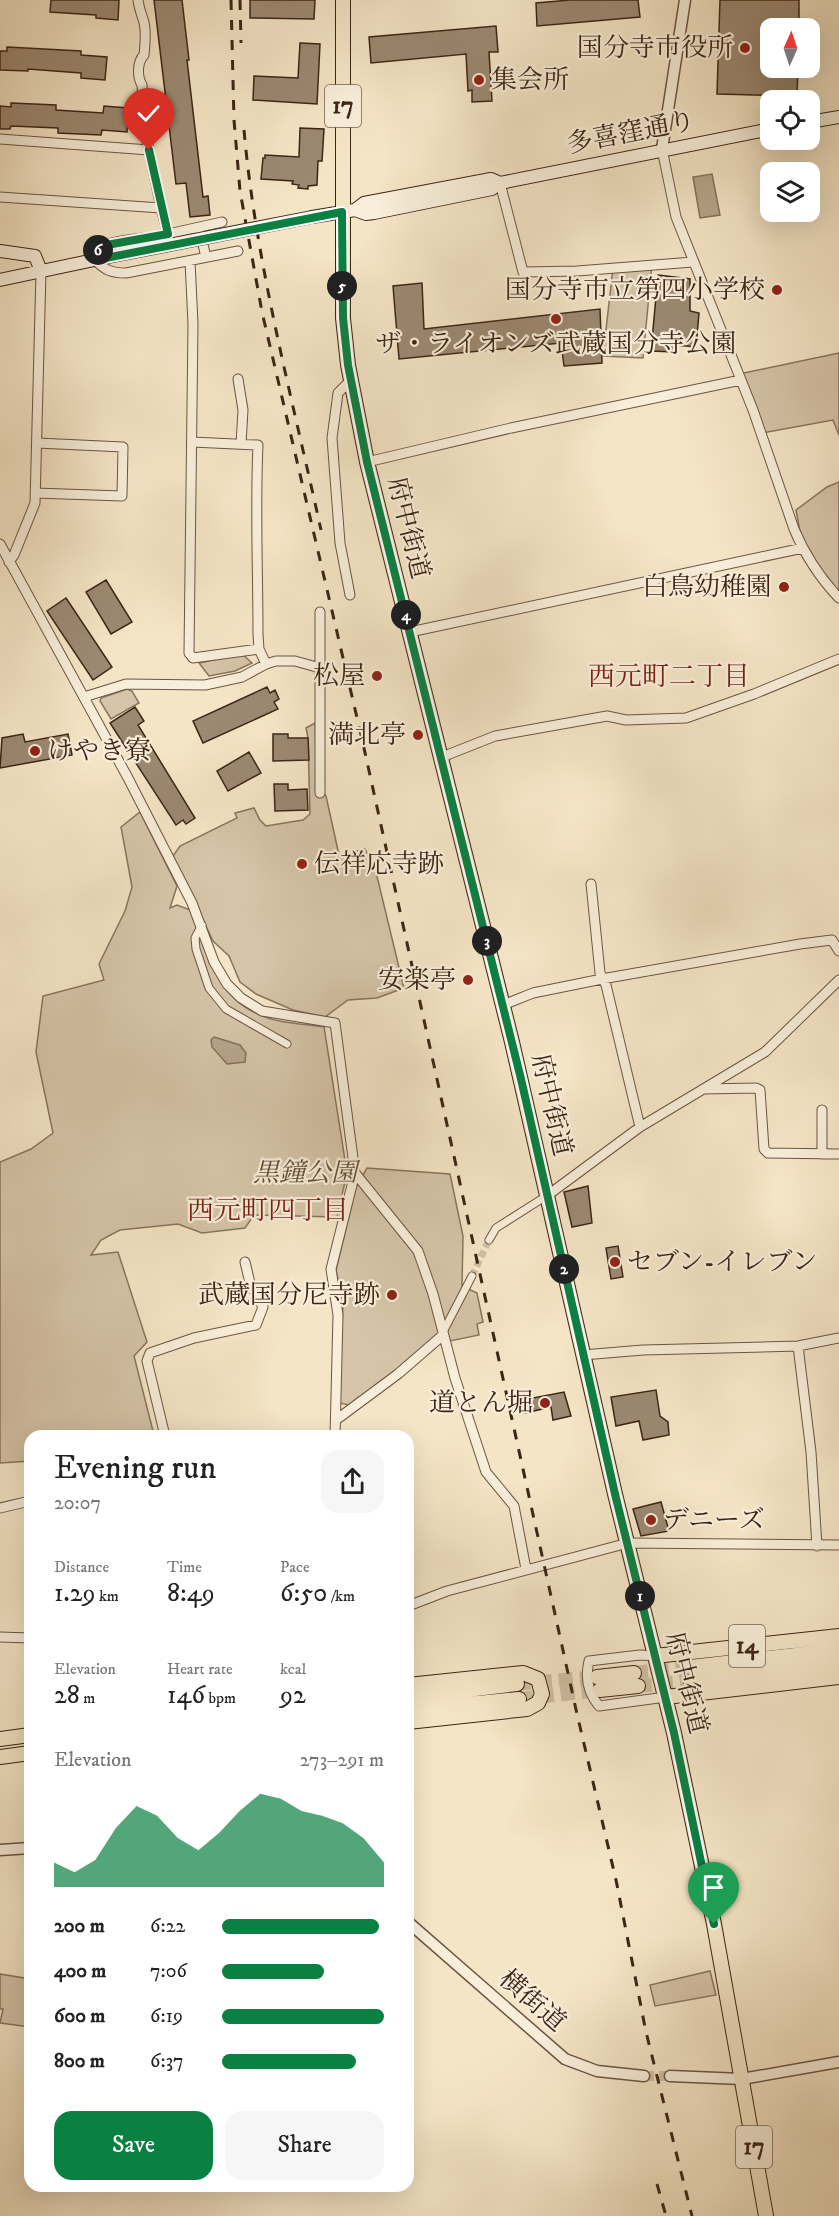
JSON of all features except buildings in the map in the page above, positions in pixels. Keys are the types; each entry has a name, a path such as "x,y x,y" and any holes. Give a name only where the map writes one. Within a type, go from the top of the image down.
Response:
{"main road":[{"name":"府中街道","path":"343,0 349,211 343,318 351,380 367,462 503,1005 615,1494 666,1697 714,1924 766,2216"},
{"path":"820,120 839,117"},
{"name":"多喜窪通り","path":"95,260 349,211 374,213 492,189 500,183 760,131"},
{"path":"0,251 35,256 41,270"},
{"path":"0,280 95,260"},
{"name":"14","path":"655,1656 839,1636"},
{"name":"14","path":"839,1650 690,1674 839,1664"},
{"path":"414,1684 523,1674 538,1679 542,1694 537,1703 526,1709 414,1721"},
{"name":"14","path":"666,1697 839,1677"},
{"path":"599,1684 636,1680"},
{"path":"414,1696 517,1684"},
{"path":"414,1709 519,1699"},
{"path":"0,1739 24,1736"},
{"path":"0,1757 24,1755"}],"street":[{"path":"138,0 143,19 145,42 138,79 142,85 144,128 168,234"},
{"path":"685,0 662,149 676,217 741,380 802,548 824,582 839,598"},
{"path":"0,140 149,150"},
{"path":"500,183 523,272 577,271 693,262"},
{"path":"0,197 161,208"},
{"path":"222,222 101,246 96,252 95,260 105,270 126,273 238,251"},
{"path":"199,227 206,257"},
{"path":"190,261 193,324 189,653 193,658 259,649"},
{"path":"9,562 35,503 41,270"},
{"path":"238,379 243,410 241,444"},
{"path":"350,595 340,543 332,438 338,393 351,380"},
{"path":"367,462 511,428 741,380"},
{"path":"192,442 258,445 255,494 258,534 259,649 266,664"},
{"path":"35,493 122,496 123,447 37,443"},
{"path":"1,548 129,778 202,925 227,984 241,998 262,1011 335,1023 355,1173 331,1269 338,1315 334,1389 335,1430"},
{"path":"410,632 802,548"},
{"path":"320,612 320,794"},
{"path":"442,757 495,736 597,717 607,716 626,720 686,718 754,694 839,658"},
{"path":"84,698 126,684 205,685 242,677 276,661 295,661 320,668"},
{"path":"591,884 602,978 606,985 640,1127"},
{"path":"202,925 195,938 196,949 209,988 226,1009 287,1044"},
{"path":"503,1005 533,993 602,978 827,940 832,940 839,951"},
{"path":"489,1240 496,1228 548,1195 640,1127 765,1052 839,980"},
{"path":"703,1089 756,1088 760,1090 764,1149 768,1153 839,1154"},
{"path":"822,1110 822,1154"},
{"path":"355,1173 418,1251 486,1472 514,1506 526,1569"},
{"path":"164,1430 147,1361 150,1353 194,1338 256,1325 263,1306 250,1283 245,1262"},
{"path":"336,1420 398,1374 443,1334 472,1276"},
{"path":"583,1355 643,1350 798,1346 839,1338"},
{"path":"798,1346 811,1452 817,1546"},
{"path":"0,1508 24,1502"},
{"path":"414,1604 447,1591 628,1543 839,1545"},
{"path":"0,1637 24,1638"},
{"path":"655,1656 640,1655 589,1661 586,1672 591,1697 599,1706 666,1697"},
{"path":"0,1851 24,1849"},
{"name":"横街道","path":"414,1927 565,2059 597,2071 644,2076"},
{"path":"670,2076 742,2079 839,2062"}],"green space":[{"path":"652,264 643,358 603,356 613,268"},
{"path":"839,353 839,435 833,420 762,433 739,374"},
{"path":"839,482 839,598 803,548 796,510 827,487"},
{"path":"242,654 252,663 235,671 209,676 199,663"},
{"path":"127,689 132,691 139,703 111,719 100,701 101,698"},
{"path":"315,723 318,784 326,796 339,855 365,849 375,868 404,988 377,998 348,1000 325,1017 293,1010 256,994 240,982 229,956 213,941 173,856 180,846 237,818 235,813 254,808 266,826 303,820 310,814 306,728"},
{"name":"黒鐘公園","path":"140,812 177,886 170,908 177,905 193,911 208,957 223,985 233,997 245,1007 267,1018 324,1027 347,1173 337,1217 254,1215 245,1228 202,1233 178,1224 120,1230 101,1240 91,1255 118,1252 147,1342 134,1356 153,1430 24,1430 24,1461 0,1463 0,1162 31,1149 53,1133 36,1052 43,996 104,980 99,964 125,911 132,887 121,827"},
{"path":"367,1168 450,1174 463,1236 462,1286 477,1293 483,1322 477,1324 479,1335 450,1341 445,1329 395,1372 349,1405 339,1403 343,1303 336,1270 356,1187"},
{"path":"710,1971 716,1995 655,2006 650,1985"},
{"path":"0,1974 24,1978 24,2026 0,2023 3,2009 0,2009"}],"shaded area":[{"path":"712,174 720,215 700,218 693,177"},
{"path":"214,1037 240,1045 246,1053 245,1062 227,1064 212,1047 211,1040"}],"tunnel":[{"path":"472,1276 489,1240"},
{"path":"634,1673 690,1667"},
{"path":"517,1684 597,1677"},
{"path":"638,1686 691,1681"},
{"path":"519,1699 600,1690"},
{"path":"644,2076 670,2076"}],"railway":[{"path":"231,0 234,120 240,191 262,312 362,739 577,1714 616,1880 646,2032 692,2216"},
{"path":"240,0 241,43"},
{"path":"244,130 266,281 321,530"},
{"path":"657,2184 666,2216"}],"place":[{"name":"国分寺市役所","path":"745,48"},
{"name":"集会所","path":"479,80"},
{"name":"国分寺市立第四小学校","path":"777,290"},
{"name":"ザ・ライオンズ武蔵国分寺公園","path":"556,319"},
{"name":"白鳥幼稚園","path":"784,587"},
{"name":"松屋","path":"377,676"},
{"name":"満北亭","path":"418,735"},
{"name":"けやき寮","path":"35,751"},
{"name":"伝祥応寺跡","path":"302,864"},
{"name":"安楽亭","path":"468,980"},
{"name":"セブン-イレブン","path":"615,1262"},
{"name":"武蔵国分尼寺跡","path":"392,1295"},
{"name":"道とん堀","path":"545,1403"},
{"name":"デニーズ","path":"651,1520"}],"district":[{"name":"西元町二丁目","path":"669,677"},
{"name":"西元町四丁目","path":"268,1211"}],"route":[{"path":"149,150 168,234 101,246 96,252 95,260 342,212 343,318 348,365 367,462 521,1079 615,1494 687,1788 714,1924"}]}
